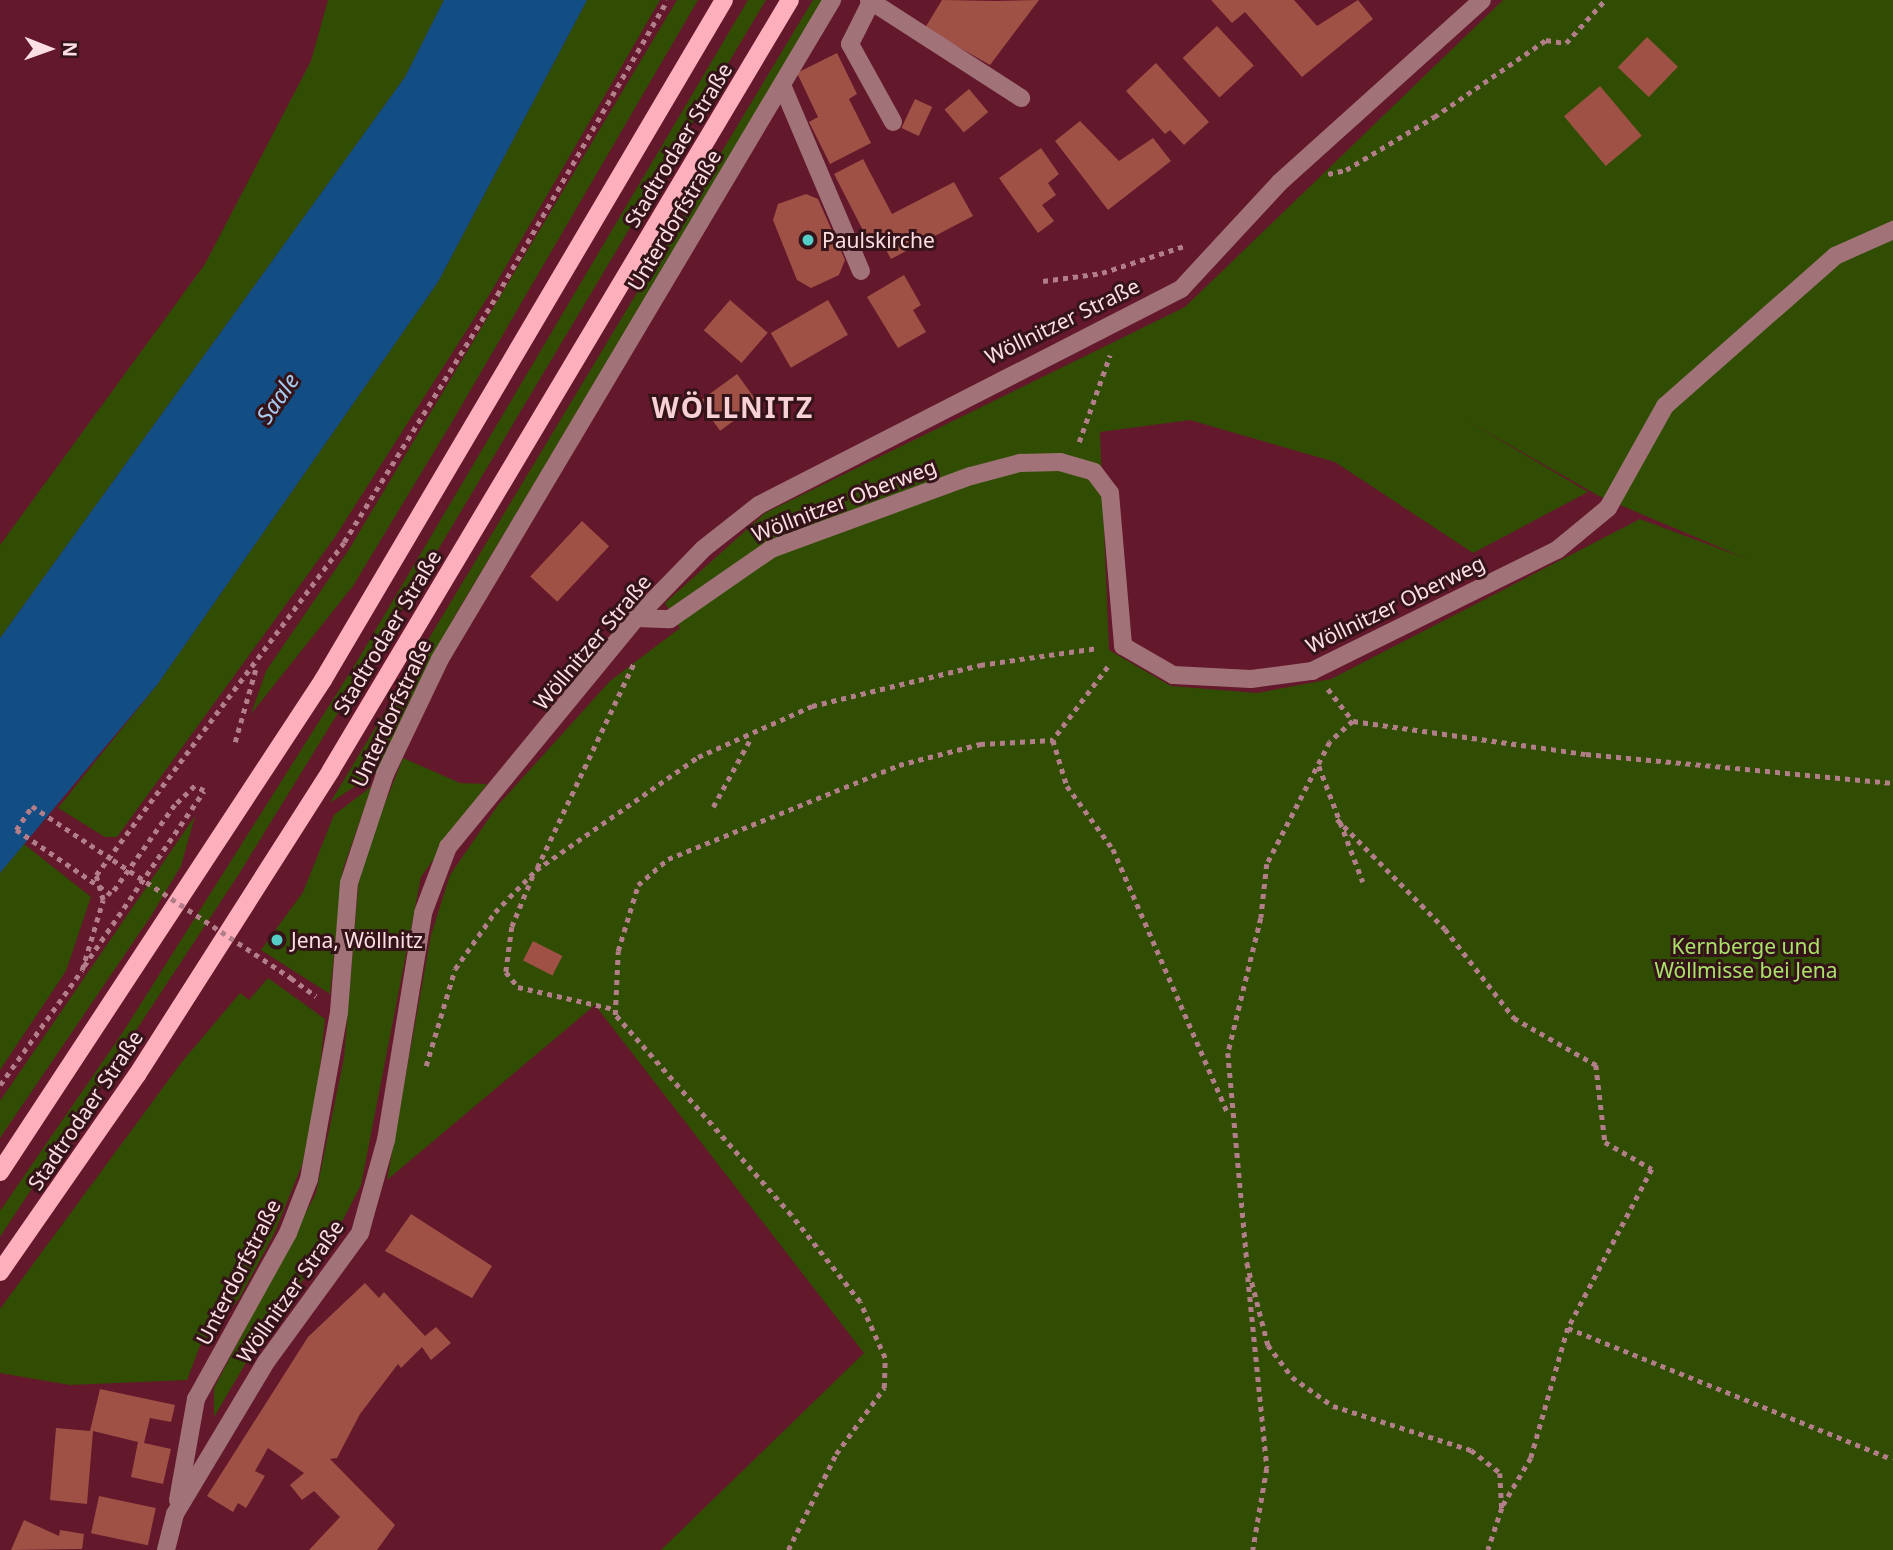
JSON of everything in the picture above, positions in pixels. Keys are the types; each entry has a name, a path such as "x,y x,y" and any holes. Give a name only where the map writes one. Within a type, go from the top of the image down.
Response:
{"main road":[{"name":"Stadtrodaer Straße","path":"0,1172 323,680 724,0"},
{"name":"Stadtrodaer Straße","path":"0,1272 136,1075 331,771 790,0"}],"street":[{"name":"Unterdorfstraße","path":"175,1514 197,1399 288,1233 309,1179 339,1012 349,883 385,774 440,659 832,0"},
{"name":"Wöllnitzer Straße","path":"166,1550 175,1514 266,1362 360,1233 386,1140 423,913 448,847 636,618 703,549 759,505 1181,289 1279,183 1482,0"},
{"path":"893,122 849,44 870,1 1021,97"},
{"path":"782,85 861,271"},
{"name":"Wöllnitzer Oberweg","path":"636,618 670,619 771,549 971,476 1020,463 1075,467 1094,472 1110,492 1124,646 1173,675 1251,679 1312,671 1557,550 1608,508 1665,406 1835,257 1893,230"}],"path":[{"path":"82,970 103,900 96,875 258,664 344,542 497,295 667,0"},
{"path":"1279,183 1346,170 1546,40 1566,43 1605,0"},
{"path":"1043,281 1102,273 1191,243"},
{"path":"1075,467 1082,426 1112,349"},
{"path":"636,618 635,663 536,870 512,927 506,972 518,987 615,1009 860,1302 885,1358 884,1388 836,1454 788,1550"},
{"path":"421,1079 468,945 536,870 698,757 751,737 812,706 980,665 1124,646"},
{"path":"615,1009 618,951 638,885 667,859 899,765 979,744 1053,740 1124,646"},
{"path":"234,743 258,664"},
{"path":"1312,671 1353,720 1586,754 1893,783"},
{"path":"1252,1550 1268,1468 1230,1117 1228,1053 1261,918 1267,864 1319,765 1353,720"},
{"path":"713,807 751,737"},
{"path":"1053,740 1067,786 1113,849 1230,1117"},
{"path":"1319,765 1336,819 1363,882"},
{"path":"0,1086 82,970 204,791 195,786 175,805 135,861 127,873 111,895 16,830 32,806 124,867 135,875 169,897 180,904 291,978"},
{"path":"1336,819 1445,929 1514,1018 1596,1065 1605,1142 1651,1169 1568,1328 1550,1375 1531,1458 1502,1508 1488,1550"},
{"path":"1247,1263 1268,1345 1292,1377 1333,1406 1471,1450 1500,1474 1502,1508"},
{"path":"1568,1328 1893,1459"}],"green space":[{"path":"328,0 444,0 405,77 0,638 0,545 205,264 311,61"},
{"path":"587,0 660,0 491,292 335,537 117,837 105,837 58,808 157,685 438,282"},
{"path":"677,0 698,0 449,427 353,586 251,714 266,671 348,551"},
{"path":"748,0 766,0 429,565 239,874 0,1237 0,1211 123,1032 356,663"},
{"path":"813,0 823,0 453,619 378,771 330,803"},
{"name":"Kernberge und Wöllmisse bei Jena","path":"1503,0 1893,0 1893,1550 661,1550 864,1353 595,1005 387,1180 431,935 450,875 498,805 610,681 680,628 665,603 765,513 1185,307","holes":["1190,420 1335,462 1473,553 1588,492 1466,420 1599,496 1747,559 1640,519 1331,679 1257,693 1171,686 1109,650 1100,432"]},
{"path":"403,758 460,783 487,784 421,877 361,1185 330,1245 267,1327 214,1417 214,1388 316,1193 344,1058 360,866"},
{"path":"372,786 343,869 330,994 261,950 303,892 334,815"},
{"path":"195,816 181,866 151,916 0,1138 0,1101"},
{"path":"24,844 91,897 66,971 0,1070 0,873"},
{"path":"268,978 325,1019 317,1095 302,1165 274,1234 239,1299 200,1346 187,1380 70,1385 0,1373 0,1309 181,1063 240,993 249,1000"}],"water":[{"name":"Saale","path":"444,0 587,0 438,282 157,685 0,873 0,638 405,77"}],"building":[{"path":"942,0 1039,0 990,65 925,28"},
{"path":"1211,0 1294,0 1317,26 1358,0 1373,19 1302,77 1245,12 1232,23"},
{"path":"1217,26 1254,65 1219,98 1183,58"},
{"path":"1647,37 1678,67 1649,97 1618,67"},
{"path":"837,53 857,94 849,99 871,143 830,164 809,122 818,117 797,73"},
{"path":"1156,63 1209,122 1184,145 1170,130 1165,134 1126,91"},
{"path":"1600,86 1642,136 1606,166 1564,116"},
{"path":"969,89 988,112 964,133 944,110"},
{"path":"915,99 932,107 919,136 901,128"},
{"path":"1080,121 1119,161 1153,138 1171,161 1108,210 1055,141"},
{"path":"1041,148 1059,174 1048,183 1056,195 1042,205 1054,221 1038,233 999,178"},
{"path":"863,159 892,214 954,182 973,216 891,259 878,235 868,240 834,174"},
{"name":"Paulskirche","path":"806,194 818,199 845,260 839,275 811,288 797,280 773,220 778,204"},
{"path":"904,275 921,305 913,310 926,332 898,348 867,297"},
{"path":"730,300 768,333 741,363 704,330"},
{"path":"828,300 848,335 791,368 771,333"},
{"path":"737,374 758,403 720,431 699,402"},
{"path":"582,521 609,546 557,602 530,577"},
{"path":"533,941 562,956 552,976 523,961"},
{"path":"411,1214 492,1266 472,1298 385,1251"},
{"path":"365,1283 379,1298 384,1292 425,1336 436,1327 451,1343 431,1360 422,1347 401,1368 398,1364 360,1414 337,1458 330,1459 395,1525 377,1550 309,1550 340,1517 314,1491 302,1500 290,1485 304,1473 268,1448 255,1471 265,1476 246,1508 238,1503 233,1512 207,1496 308,1337"},
{"path":"100,1389 175,1405 171,1422 150,1418 144,1443 171,1449 163,1484 131,1477 138,1442 93,1431 87,1504 50,1500 56,1428 90,1431"},
{"path":"99,1496 156,1508 148,1545 91,1533"},
{"path":"24,1520 59,1536 60,1530 84,1534 82,1549 11,1550"}],"place":[{"name":"Paulskirche","path":"808,240"},
{"name":"Jena, Wöllnitz","path":"277,940"}],"district":[{"name":"WÖLLNITZ","path":"733,407"}]}
